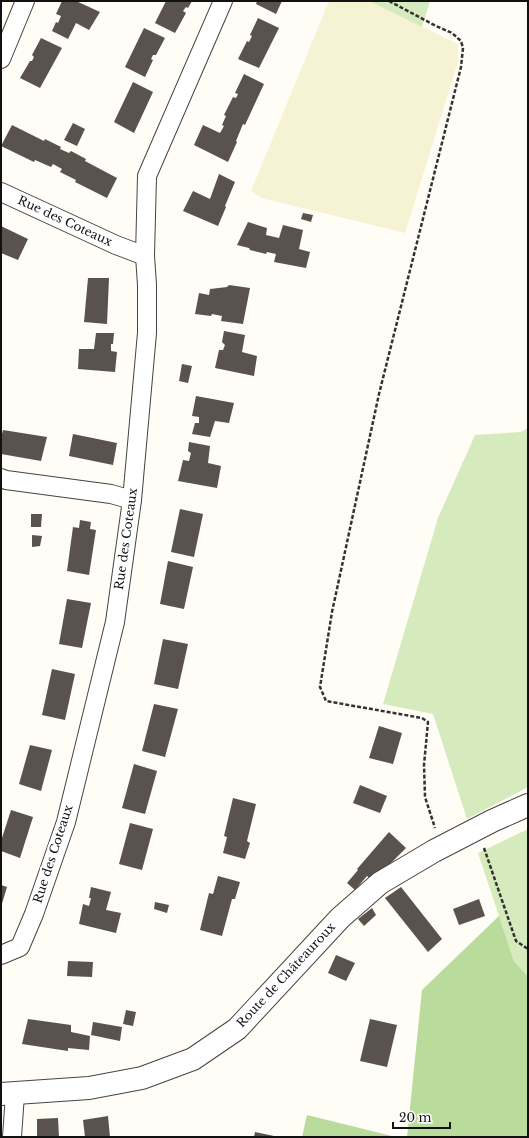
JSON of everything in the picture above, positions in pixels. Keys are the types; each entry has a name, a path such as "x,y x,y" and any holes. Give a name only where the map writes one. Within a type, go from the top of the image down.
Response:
{"street":[{"path":"1,59 25,1"},
{"path":"146,256 147,176 223,1"},
{"name":"Rue des Coteaux","path":"1,192 116,245 146,256 147,333 132,500 114,622 66,822 34,914 20,947 1,955"},
{"path":"1,478 6,480 112,494 132,500"},
{"name":"Route de Châteauroux","path":"8,1094 89,1088 142,1078 193,1059 237,1029 340,918 380,884 441,847 477,828 528,806"},
{"path":"8,1094 12,1137"}],"path":[{"path":"389,1 452,33 461,41 464,48 461,67 379,394 332,612 320,687 326,701 422,718 428,722 424,765 425,796 441,847"},
{"path":"477,828 516,941 528,949"}],"shaded area":[{"path":"329,1 369,1 458,44 458,62 405,233 262,198 251,191"}],"green space":[{"path":"369,1 430,1 422,27"},
{"path":"528,428 528,787 467,819 433,714 383,704 438,518 475,435 521,432"},
{"path":"528,829 528,977 514,961 478,853"},
{"path":"499,916 514,961 528,977 528,1137 407,1137 422,990"},
{"path":"307,1115 396,1137 302,1137"}],"building":[{"path":"62,1 76,1 100,12 89,30 76,23 68,39 52,31 56,22 58,23 61,16 56,14"},
{"path":"166,1 192,1 188,8 186,7 183,11 186,13 175,33 155,23"},
{"path":"257,1 282,1 276,14 256,4"},
{"path":"258,18 279,28 259,68 238,59 247,41 249,42 252,36 250,35"},
{"path":"144,28 165,38 156,55 153,55 151,59 153,60 145,77 125,67"},
{"path":"41,38 62,48 40,88 20,78 30,61 32,61 34,57 32,55"},
{"path":"244,74 264,84 245,125 243,124 228,162 194,145 203,125 220,133 224,126 222,125 226,116 224,115 233,97 236,98 238,94 235,93"},
{"path":"133,82 153,92 134,133 114,122"},
{"path":"73,123 85,129 77,146 64,140"},
{"path":"12,125 44,141 45,139 69,153 71,151 86,159 85,161 117,178 107,198 75,182 76,180 60,172 62,169 53,164 51,167 35,160 34,162 1,146"},
{"path":"219,174 235,182 218,226 183,211 193,191 210,199"},
{"path":"303,213 313,215 311,222 301,219"},
{"path":"248,222 267,228 266,235 279,238 283,225 303,230 299,249 310,252 306,268 274,262 276,254 267,252 266,254 237,245"},
{"path":"1,226 28,239 18,260 1,253"},
{"path":"88,278 109,278 107,324 84,322"},
{"path":"229,285 250,288 243,324 221,321 222,316 212,314 211,316 195,314 199,293 209,295 210,289 227,287"},
{"path":"224,331 245,335 242,352 257,356 254,376 215,368 219,350 223,350 225,345 222,342"},
{"path":"96,333 114,333 111,351 117,352 115,372 78,369 79,349 94,349"},
{"path":"182,364 192,366 188,383 179,381"},
{"path":"196,396 234,403 229,423 215,421 210,437 192,434 195,423 199,423 199,417 192,416"},
{"path":"3,430 47,437 41,461 1,454 1,438"},
{"path":"73,434 117,443 113,465 69,456"},
{"path":"189,442 210,446 208,463 221,466 217,488 178,481 183,460 189,461 191,453 188,451"},
{"path":"180,509 203,514 194,557 171,552"},
{"path":"31,514 42,514 41,527 31,527"},
{"path":"80,520 91,522 90,529 96,530 89,575 67,571 73,527 79,528"},
{"path":"32,535 42,536 40,546 32,547"},
{"path":"168,561 193,567 184,609 160,604"},
{"path":"67,599 91,603 82,648 59,644"},
{"path":"163,639 188,644 178,689 154,684"},
{"path":"52,669 75,674 65,720 42,715"},
{"path":"154,704 178,709 165,757 142,751"},
{"path":"379,726 402,733 393,764 369,758"},
{"path":"30,745 52,750 41,791 19,784"},
{"path":"134,764 157,771 145,814 122,808"},
{"path":"360,785 387,796 380,813 353,803"},
{"path":"233,798 256,804 247,841 250,843 245,859 223,853 227,837 224,836"},
{"path":"11,810 33,817 20,858 1,851 1,841"},
{"path":"130,823 153,829 142,870 119,864"},
{"path":"389,832 406,848 384,870 371,879 367,876 355,890 347,883"},
{"path":"218,876 240,882 235,899 232,899 222,936 200,930 209,893 213,894"},
{"path":"1,885 7,887 1,907"},
{"path":"91,887 111,892 106,910 121,913 116,933 79,924 83,904 89,906"},
{"path":"401,887 442,939 428,952 385,898"},
{"path":"479,899 485,916 459,925 453,909"},
{"path":"155,902 169,905 167,913 154,909"},
{"path":"372,908 376,915 364,926 358,919"},
{"path":"336,955 355,963 346,981 328,973"},
{"path":"68,961 93,962 92,977 67,976"},
{"path":"126,1010 136,1012 133,1026 123,1024"},
{"path":"28,1019 71,1025 71,1032 90,1036 89,1050 68,1048 68,1051 22,1044"},
{"path":"370,1019 397,1025 387,1067 360,1061"},
{"path":"93,1022 122,1027 120,1041 91,1035"},
{"path":"108,1116 110,1137 85,1137 83,1120"},
{"path":"58,1118 59,1137 37,1137 37,1119"},
{"path":"255,1132 274,1136 274,1137 254,1137"}]}
